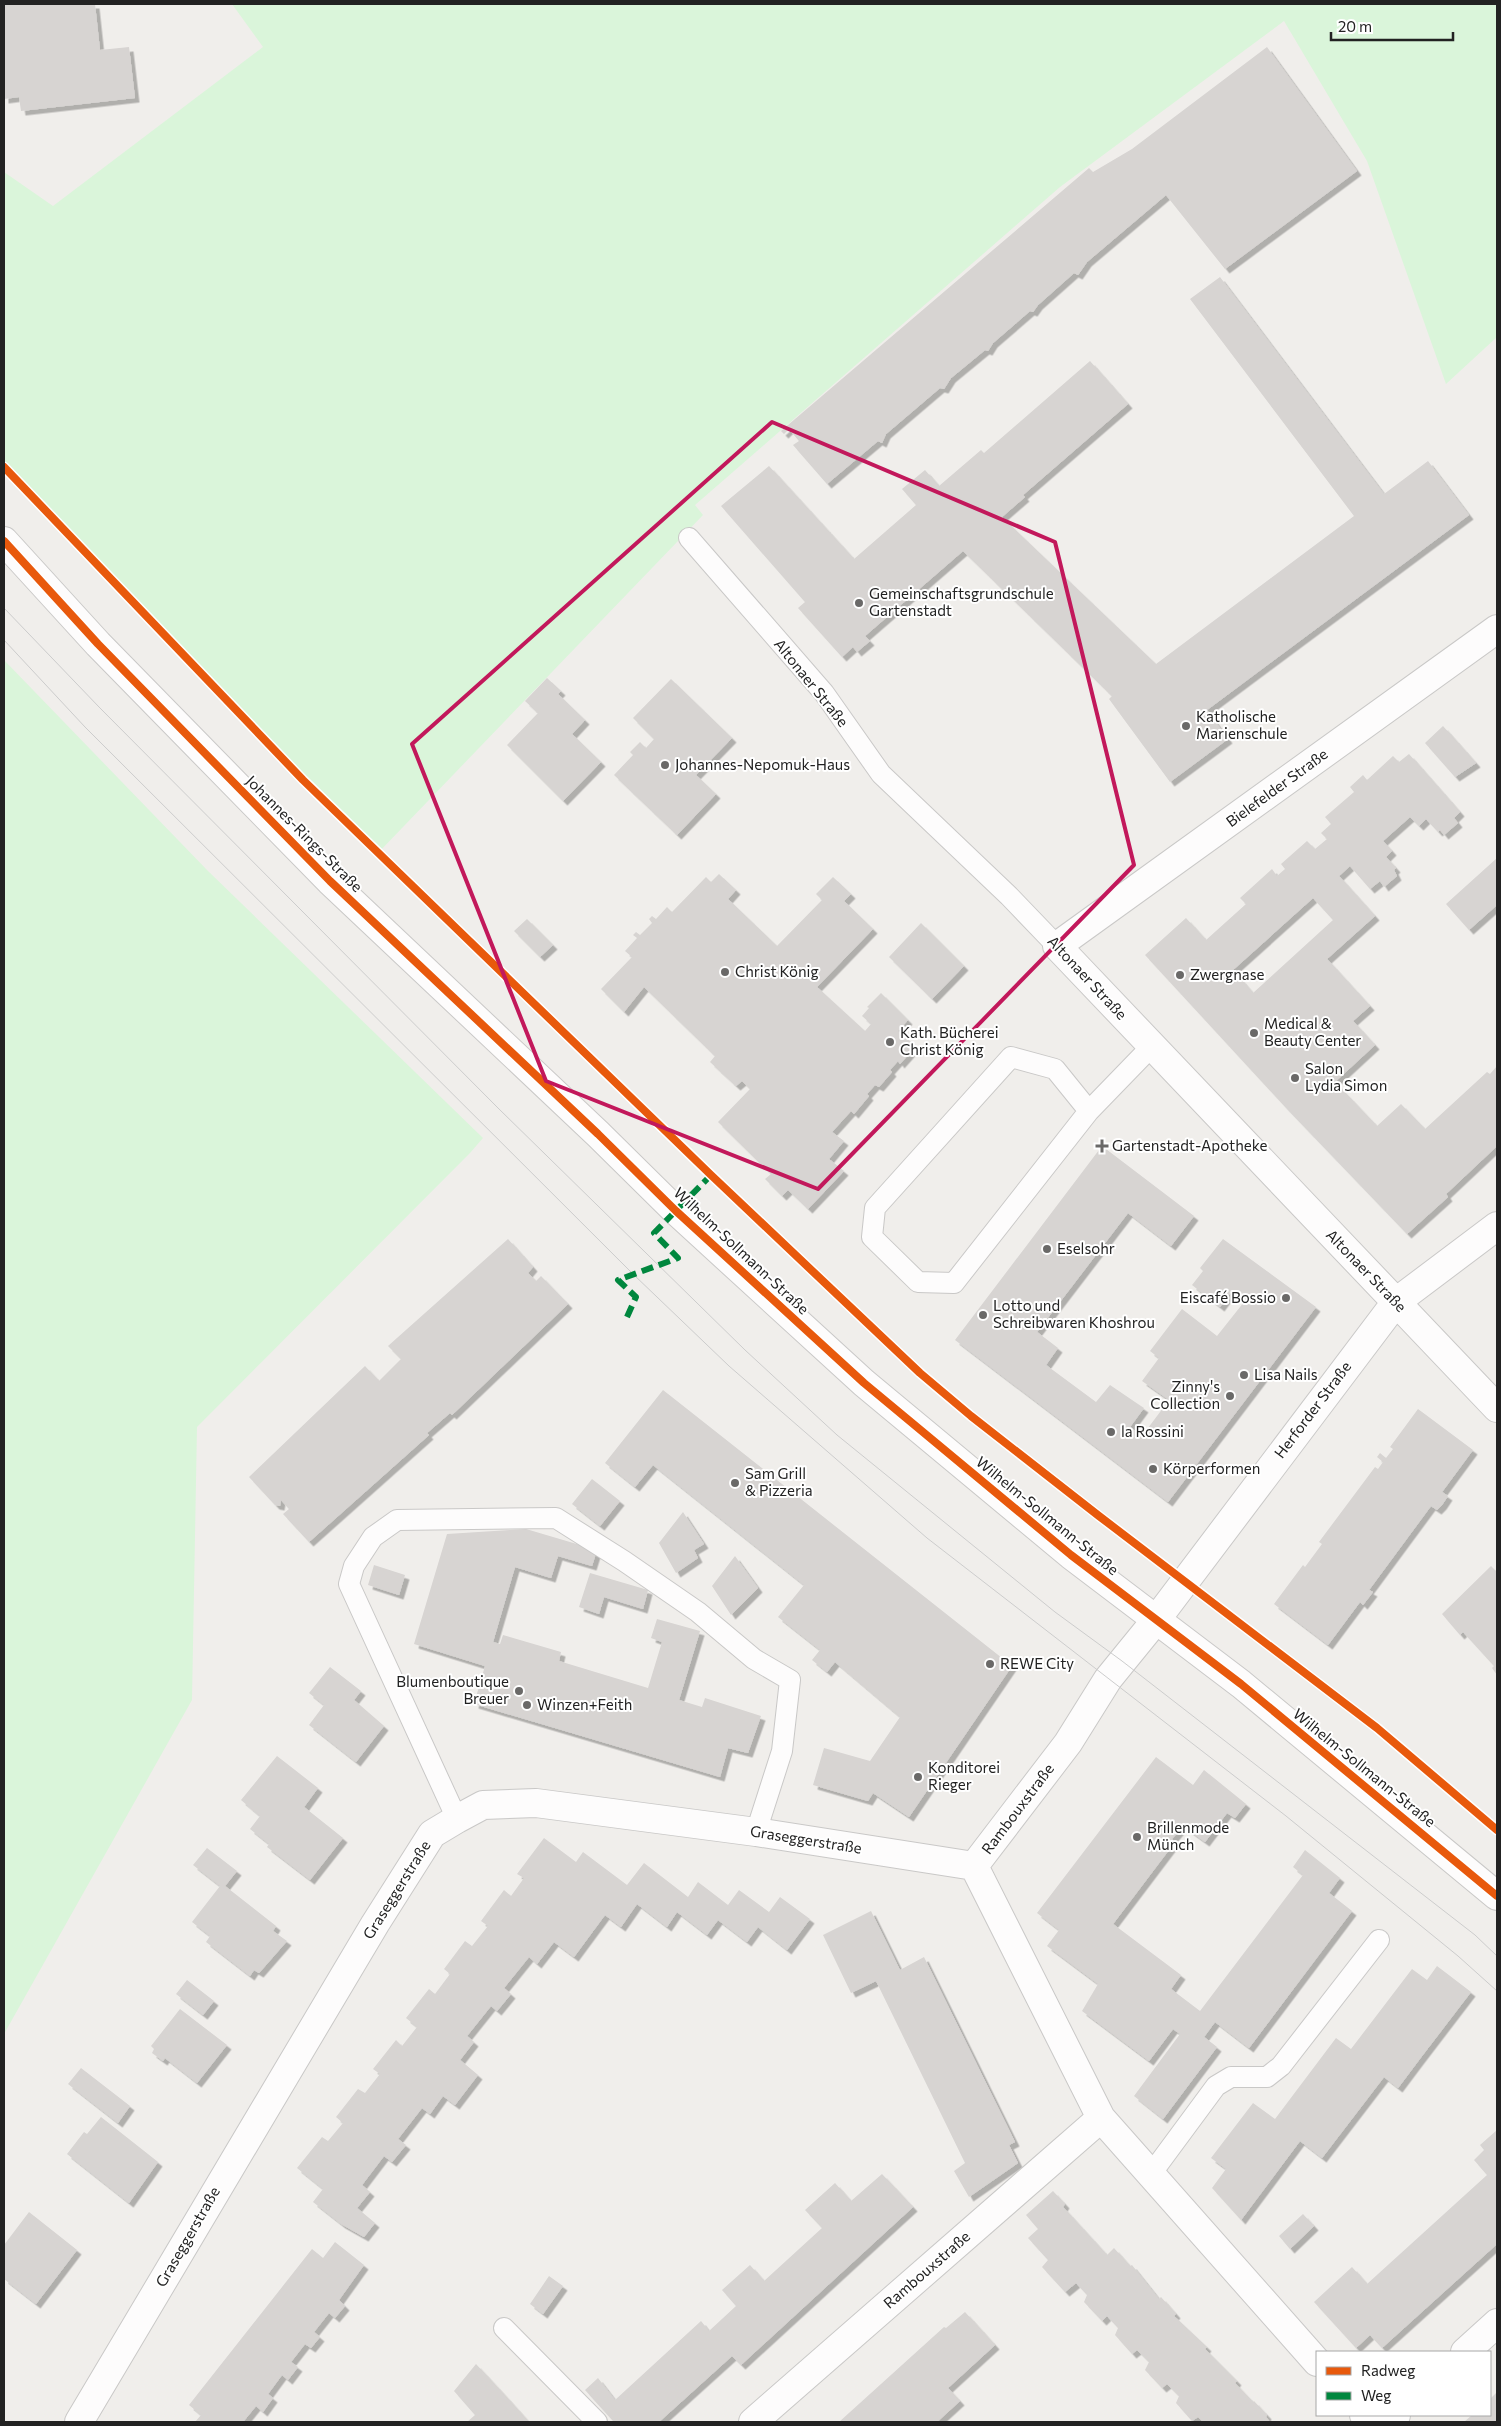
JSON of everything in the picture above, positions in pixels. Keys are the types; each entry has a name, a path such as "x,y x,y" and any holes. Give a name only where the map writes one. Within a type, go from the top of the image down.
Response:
{"street":[{"name":"Johannes-Rings-Straße","path":"4,541 98,644 330,881 598,1134"},
{"name":"Bielefelder Straße","path":"1057,946 1497,629"},
{"name":"Altonaer Straße","path":"1057,946 1151,1047 1497,1408"},
{"name":"Wilhelm-Sollmann-Straße","path":"598,1134 676,1211 864,1383 1071,1555 1240,1684 1497,1896"},
{"name":"Herforder Straße","path":"1156,1620 1396,1302 1497,1226"},
{"name":"Rambouxstraße","path":"1156,1620 1108,1679 1068,1742 974,1866 1101,2118 1316,2361"},
{"name":"Graseggerstraße","path":"80,2422 380,1916 432,1834 457,1818 483,1805 536,1802 756,1832 974,1866"},
{"name":"Rambouxstraße","path":"753,2422 1101,2118"},
{"path":"1466,2351 1497,2323"}],"lane":[{"name":"Altonaer Straße","path":"689,538 824,694 881,774 1009,896 1057,946"},
{"path":"1088,1111 1055,1069 1011,1057 875,1208 872,1237 918,1282 954,1283 1088,1111 1151,1047"},
{"path":"457,1818 349,1584 354,1566 372,1537 397,1520 556,1518 624,1561 698,1612 754,1659 790,1680 782,1751 756,1832"},
{"path":"1151,2174 1216,2086 1231,2076 1267,2077 1281,2066 1379,1940"},
{"path":"504,2328 597,2422"}],"highlighted area":[{"path":"772,422 1055,542 1134,865 818,1189 546,1081 412,744"}],"green space":[{"path":"232,4 1497,4 1497,337 1446,384 1367,161 1284,21 1060,187 695,505 703,515 378,853 256,732 4,467 4,172 53,206 263,47"},
{"path":"4,660 208,871 483,1138 197,1427 192,1700 4,2034"}],"building":[{"path":"4,4 95,4 100,50 129,47 135,98 21,111 19,97 4,99"},
{"path":"1267,47 1357,171 1225,269 1166,195 1087,262 1078,275 1074,273 1038,305 1033,312 1030,311 993,343 988,351 985,350 951,378 944,389 940,388 886,434 882,443 878,441 827,484 793,445 799,441 789,429 784,434 781,431 1089,168 1093,172 1132,149"},
{"path":"1220,277 1384,494 1428,461 1469,515 1207,710 1228,739 1170,782 1109,699 1112,696 963,551 865,636 870,641 857,652 853,647 842,657 798,608 805,602 721,506 769,466 854,559 916,505 902,489 925,470 939,486 981,450 984,453 1090,361 1128,404 1023,495 1025,497 1002,517 1156,664 1354,516 1190,299"},
{"path":"547,678 561,691 558,694 585,720 572,734 601,762 563,801 507,745 538,713 525,701"},
{"name":"Johannes-Nepomuk-Haus","path":"671,679 732,738 696,775 716,794 677,835 614,775 633,755 630,752 640,742 646,748 654,739 633,718"},
{"path":"1443,726 1476,763 1455,777 1425,743"},
{"path":"1409,754 1460,812 1454,818 1458,823 1444,835 1440,830 1438,832 1426,819 1419,826 1410,817 1383,841 1392,851 1386,857 1396,868 1394,870 1397,876 1384,887 1380,881 1370,889 1350,866 1339,876 1375,916 1327,959 1370,1006 1353,1021 1375,1045 1335,1082 1377,1126 1401,1104 1425,1129 1487,1072 1490,1074 1497,1066 1497,1146 1446,1194 1448,1197 1407,1234 1288,1110 1145,955 1186,918 1206,940 1246,904 1240,898 1272,869 1277,876 1285,869 1281,864 1307,841 1315,849 1327,839 1321,833 1331,824 1325,817 1354,792 1350,787 1363,775 1367,780 1393,756 1399,762","holes":["1313,898 1333,920 1253,993 1233,970"]},
{"path":"1497,858 1497,905 1469,930 1446,904"},
{"path":"719,874 736,890 728,899 777,946 822,900 816,894 833,877 851,894 844,901 873,929 817,987 865,1031 871,1024 862,1016 869,1008 867,1007 881,993 908,1020 898,1031 916,1046 900,1064 898,1061 890,1070 892,1072 879,1087 875,1085 867,1094 869,1096 854,1114 851,1111 832,1132 844,1141 829,1159 844,1171 808,1209 788,1190 782,1196 765,1179 771,1174 718,1122 750,1089 742,1081 736,1086 710,1062 715,1056 644,987 624,1012 601,989 632,957 625,951 637,938 633,935 636,932 640,935 652,923 649,919 652,916 656,919 667,907 672,912 706,877 711,882"},
{"path":"527,919 553,945 540,957 514,931"},
{"path":"921,923 964,966 932,999 889,957"},
{"path":"1102,1146 1194,1216 1171,1246 1128,1213 1037,1332 1058,1348 1046,1365 1096,1402 1110,1385 1144,1408 1130,1427 1142,1436 1169,1400 1142,1381 1159,1358 1150,1351 1182,1309 1217,1336 1244,1302 1231,1292 1220,1307 1192,1285 1203,1271 1200,1268 1223,1239 1316,1307 1168,1502 955,1340"},
{"path":"508,1239 533,1267 528,1273 536,1281 541,1276 568,1304 452,1415 450,1413 427,1433 429,1435 309,1542 283,1514 289,1509 281,1500 280,1506 275,1505 249,1477 365,1366 379,1381 401,1359 388,1346"},
{"path":"663,1390 1012,1666 909,1817 873,1793 868,1801 813,1785 824,1748 870,1761 900,1717 835,1662 827,1672 812,1660 820,1650 778,1617 804,1585 653,1465 635,1487 605,1463"},
{"path":"1418,1409 1473,1450 1442,1492 1448,1496 1442,1505 1437,1510 1431,1506 1369,1590 1373,1592 1363,1605 1360,1602 1328,1645 1274,1604 1303,1565 1305,1567 1322,1544 1319,1542 1375,1467 1378,1469 1383,1462 1377,1457 1380,1453 1386,1458 1393,1449 1390,1447"},
{"path":"592,1479 620,1501 600,1526 572,1504"},
{"path":"683,1512 704,1544 694,1550 698,1558 676,1573 659,1543"},
{"path":"526,1529 597,1550 592,1566 558,1556 551,1578 515,1567 493,1642 500,1644 503,1635 561,1652 559,1661 648,1688 662,1642 651,1638 657,1619 700,1631 679,1700 702,1707 705,1698 761,1716 748,1753 728,1748 720,1777 474,1704 485,1666 414,1644 447,1534"},
{"path":"735,1556 758,1588 731,1615 712,1586"},
{"path":"374,1565 405,1575 399,1595 368,1585"},
{"path":"1491,1566 1497,1572 1497,1675 1492,1668 1494,1666 1463,1632 1460,1635 1442,1614"},
{"path":"590,1573 648,1590 643,1609 604,1597 599,1614 579,1607"},
{"path":"330,1667 361,1691 354,1700 384,1726 356,1762 309,1725 324,1705 309,1693"},
{"path":"277,1756 318,1788 304,1807 343,1838 310,1880 267,1847 269,1844 250,1829 260,1816 241,1800"},
{"path":"1156,1757 1193,1785 1204,1770 1246,1804 1235,1818 1227,1813 1205,1842 1183,1826 1172,1839 1175,1842 1113,1924 1181,1975 1171,1989 1200,2011 1303,1875 1293,1867 1305,1850 1340,1878 1329,1893 1352,1911 1249,2048 1215,2022 1204,2037 1217,2047 1163,2119 1134,2096 1180,2034 1173,2029 1149,2061 1082,2011 1098,1984 1047,1946 1059,1930 1037,1913"},
{"path":"544,1838 576,1862 583,1852 627,1885 644,1863 688,1897 698,1882 728,1905 739,1890 769,1912 780,1897 810,1919 787,1950 758,1927 747,1942 718,1920 707,1935 677,1912 667,1927 637,1904 621,1927 605,1915 574,1957 554,1942 537,1964 529,1957 504,1988 511,1994 497,2011 491,2006 467,2036 474,2042 460,2060 478,2075 455,2105 443,2096 430,2114 422,2108 398,2139 406,2145 392,2162 384,2156 362,2185 370,2192 357,2208 375,2223 364,2237 341,2224 313,2202 323,2189 297,2168 322,2137 328,2141 343,2123 336,2117 358,2089 365,2093 380,2074 373,2069 396,2040 402,2046 417,2027 406,2018 429,1989 435,1994 450,1974 444,1969 465,1941 472,1946 488,1926 481,1921 504,1890 511,1896 524,1878 517,1874"},
{"path":"207,1848 237,1871 225,1886 276,1926 273,1931 287,1941 259,1973 254,1970 250,1976 206,1942 210,1936 192,1922 220,1886 193,1865"},
{"path":"871,1911 900,1970 924,1957 1015,2142 1009,2145 1018,2163 969,2197 954,2171 965,2163 876,1981 851,1993 823,1935"},
{"path":"1437,1966 1471,1992 1398,2088 1384,2077 1322,2158 1300,2141 1241,2220 1212,2188 1226,2169 1211,2158 1253,2103 1275,2119 1336,2038 1351,2049 1412,1969 1427,1980"},
{"path":"187,1980 214,2001 203,2015 176,1994"},
{"path":"180,2009 227,2045 197,2083 165,2058 163,2061 152,2053 154,2049 151,2046"},
{"path":"81,2068 130,2106 118,2123 68,2084"},
{"path":"101,2117 158,2162 129,2203 67,2154 84,2132 87,2134"},
{"path":"1497,2130 1497,2244 1382,2348 1370,2335 1356,2348 1314,2302 1352,2267 1367,2284 1487,2175 1474,2160 1484,2150 1480,2145"},
{"path":"882,2174 913,2207 741,2365 732,2356 659,2422 614,2422 585,2390 598,2378 615,2400 701,2321 709,2331 736,2306 722,2290 750,2265 764,2281 822,2228 805,2210 835,2183 851,2201"},
{"path":"1053,2191 1065,2204 1063,2207 1107,2255 1114,2248 1130,2266 1132,2265 1159,2299 1161,2297 1176,2314 1174,2316 1207,2347 1205,2349 1237,2381 1235,2383 1267,2415 1266,2417 1270,2422 1203,2422 1198,2417 1192,2421 1176,2403 1179,2396 1167,2384 1162,2388 1145,2370 1149,2362 1137,2350 1132,2354 1115,2335 1118,2328 1107,2316 1102,2321 1084,2302 1087,2295 1076,2283 1065,2292 1042,2267 1048,2260 1028,2238 1038,2229 1026,2215"},
{"path":"29,2212 77,2250 36,2304 4,2279 4,2245"},
{"path":"1303,2214 1314,2226 1290,2249 1279,2236"},
{"path":"335,2242 364,2265 339,2300 345,2306 335,2318 329,2313 314,2332 320,2337 311,2348 305,2344 291,2362 298,2367 288,2380 282,2375 268,2394 273,2398 263,2412 256,2406 243,2422 195,2422 201,2415 189,2405 312,2249 323,2258"},
{"path":"549,2276 563,2286 543,2314 530,2304"},
{"path":"965,2312 995,2345 948,2388 960,2401 937,2422 839,2422 944,2327 946,2328"},
{"path":"476,2364 529,2422 467,2422 475,2415 454,2391"},
{"path":"1497,2392 1497,2422 1464,2422 1471,2416 1491,2416 1491,2398"}],"tram line":[{"path":"4,608 99,707 498,1108 745,1350 837,1435 1055,1612 1122,1661 1475,1935 1497,1956"},
{"path":"4,640 85,727 633,1274 729,1366 927,1538 1286,1816 1458,1956 1497,1991"}],"marked path":[{"path":"627,1317 636,1297 618,1280 678,1258 654,1233 711,1175"}],"cycle path":[{"path":"4,467 303,780 711,1175 920,1373 971,1416 1099,1516 1377,1728 1497,1830"},
{"path":"4,541 98,644 330,881 598,1134 676,1211 864,1383 1071,1555 1241,1684 1497,1896"}],"place":[{"name":"Gemeinschaftsgrundschule Gartenstadt","path":"859,603"},
{"name":"Katholische Marienschule","path":"1186,726"},
{"name":"Johannes-Nepomuk-Haus","path":"665,765"},
{"name":"Christ König","path":"725,972"},
{"name":"Zwergnase","path":"1180,975"},
{"name":"Medical & Beauty Center","path":"1254,1033"},
{"name":"Kath. Bücherei Christ König","path":"890,1042"},
{"name":"Salon Lydia Simon","path":"1295,1078"},
{"name":"Gartenstadt-Apotheke","path":"1102,1146"},
{"name":"Eselsohr","path":"1047,1249"},
{"name":"Eiscafé Bossio","path":"1286,1298"},
{"name":"Lotto und Schreibwaren Khoshrou","path":"983,1315"},
{"name":"Lisa Nails","path":"1244,1375"},
{"name":"Zinny's Collection","path":"1230,1396"},
{"name":"la Rossini","path":"1111,1432"},
{"name":"Körperformen","path":"1153,1469"},
{"name":"Sam Grill & Pizzeria","path":"735,1483"},
{"name":"REWE City","path":"990,1664"},
{"name":"Blumenboutique Breuer","path":"519,1691"},
{"name":"Winzen+Feith","path":"527,1705"},
{"name":"Konditorei Rieger","path":"918,1777"},
{"name":"Brillenmode Münch","path":"1137,1837"}]}
